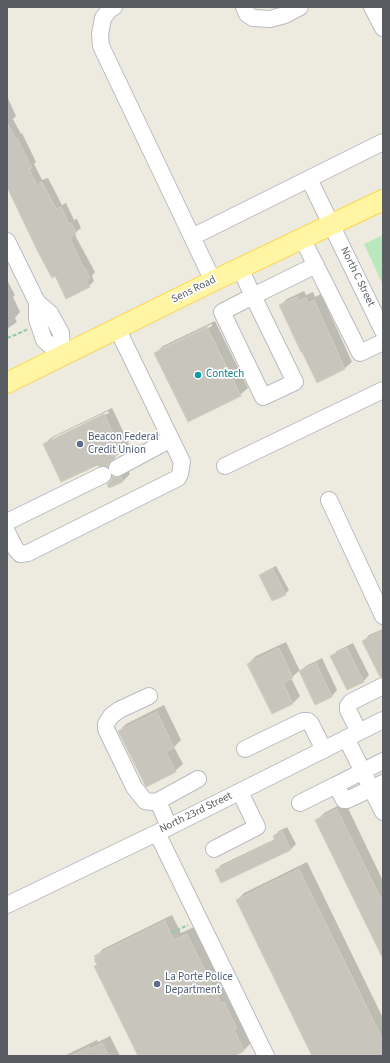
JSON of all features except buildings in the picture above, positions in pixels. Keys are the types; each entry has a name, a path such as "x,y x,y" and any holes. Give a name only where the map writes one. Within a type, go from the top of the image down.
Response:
{"main road":[{"name":"Sens Road","path":"7,383 213,281 383,200"}],"street":[{"path":"114,7 110,9 103,18 100,34 101,46 213,281"},
{"path":"244,7 247,14 253,18 270,19 285,15 300,7"},
{"path":"372,7 383,28"},
{"path":"192,237 383,142"},
{"name":"North C Street","path":"309,178 383,331"},
{"path":"302,238 360,353 383,342"},
{"path":"7,241 37,302 37,319 44,340 62,356"},
{"path":"240,268 253,296 295,382 263,397 222,312 253,296 316,265"},
{"path":"7,532 15,548 20,554 25,554 178,478 182,469 182,462 117,328"},
{"path":"225,466 383,390"},
{"path":"7,522 110,472 171,439"},
{"path":"329,500 383,616"},
{"path":"382,690 351,702 348,706 348,710 362,771 377,786 383,812"},
{"path":"149,696 119,710 111,716 106,724 106,728 134,787 141,797 148,802 158,801 198,779"},
{"name":"North 23rd Street","path":"7,905 163,830 383,720"},
{"path":"245,749 303,721 308,721 324,750"},
{"path":"300,803 383,761"},
{"path":"336,785 344,800 377,786"},
{"path":"214,849 257,827 240,792"},
{"path":"158,801 163,830 200,920 266,1056"}],"path":[{"path":"7,338 29,328"},
{"path":"171,933 200,920"}],"green space":[{"path":"383,235 383,285 364,244"}],"place":[{"name":"Contech","path":"198,375"},
{"name":"Beacon Federal Credit Union","path":"80,444"},
{"name":"La Porte Police Department","path":"157,984"}]}
